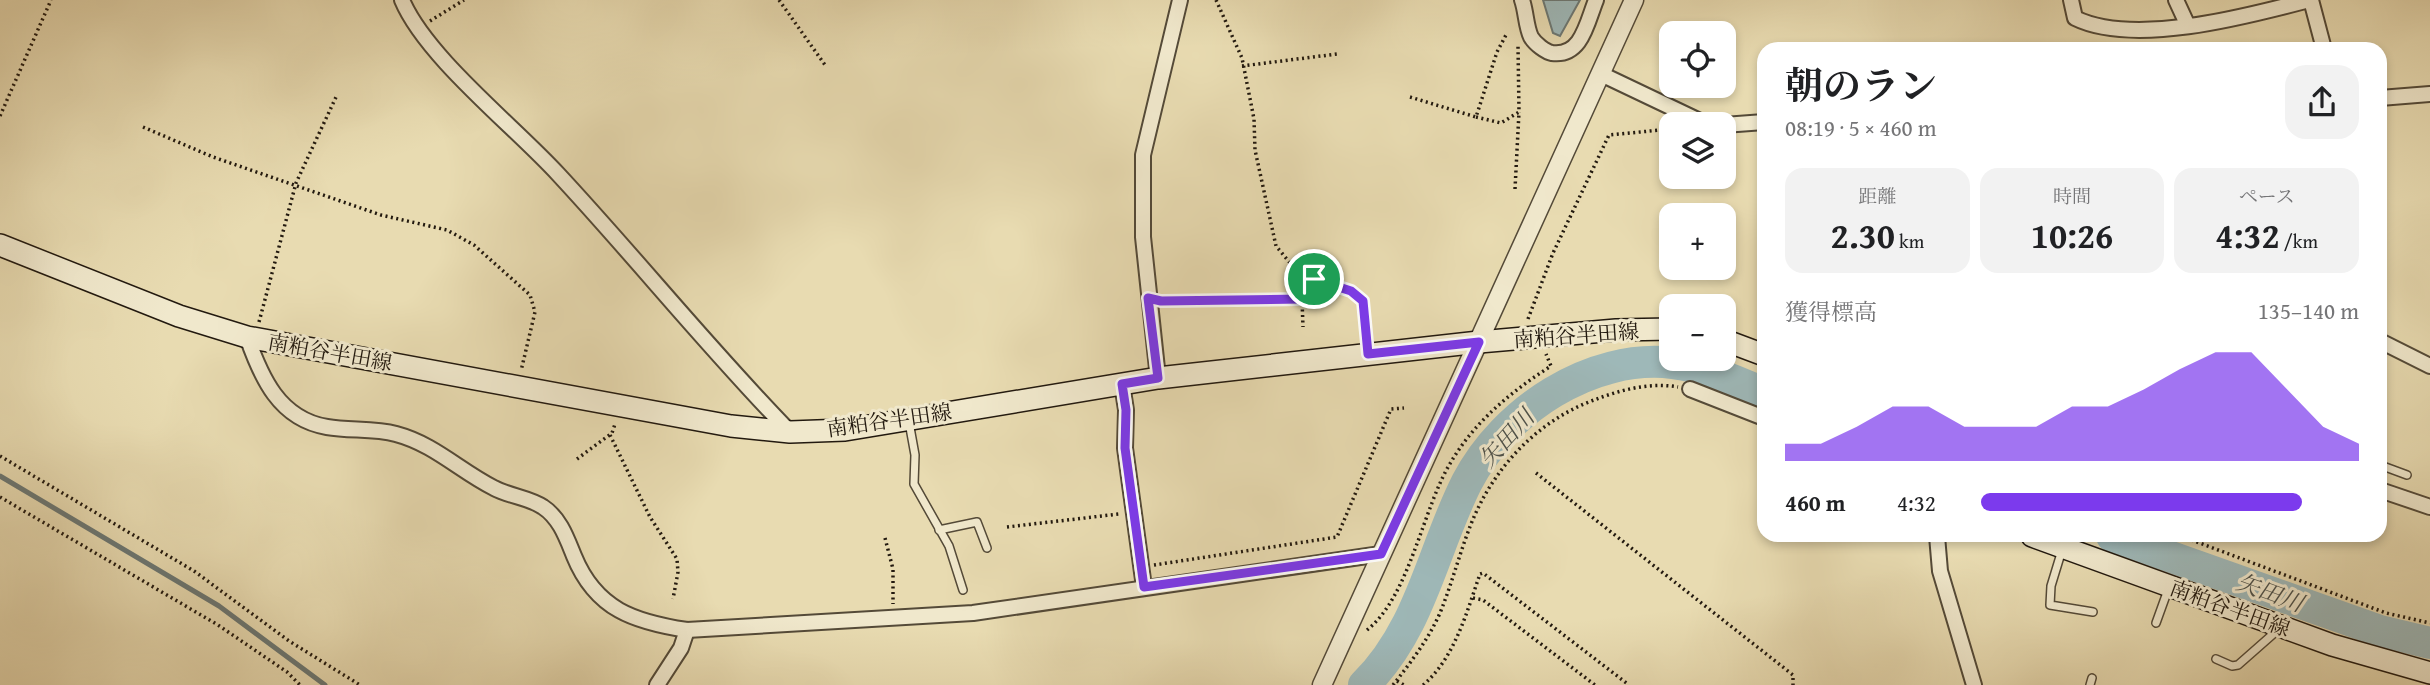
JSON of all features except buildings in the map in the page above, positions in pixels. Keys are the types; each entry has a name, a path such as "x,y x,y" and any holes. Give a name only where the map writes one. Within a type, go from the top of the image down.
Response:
{"main road":[{"name":"南粕谷半田線","path":"0,245 179,316 251,337 732,426 790,432 845,430 1158,378 1517,338 1659,329"},
{"path":"1736,344 1757,352"},
{"name":"南粕谷半田線","path":"2048,542 2281,627 2430,673"}],"street":[{"path":"402,0 430,44 560,176 729,370 790,432"},
{"path":"1158,378 1143,237 1143,155 1180,0"},
{"path":"1522,0 1531,38 1547,53 1560,54 1569,53 1578,45 1597,0"},
{"path":"1322,685 1634,0"},
{"path":"2071,0 2075,18 2098,26 2188,26 2238,19 2310,0 2321,42"},
{"path":"2176,0 2188,26"},
{"path":"1601,74 1681,112"},
{"path":"2387,97 2430,94"},
{"path":"1736,124 1757,123"},
{"path":"251,337 261,378 290,410 324,427 395,434 430,447 492,487 542,506 555,518 578,566 599,596 633,620 688,630 972,613 1381,554"},
{"path":"2387,344 2430,366"},
{"path":"1122,384 1132,512 1144,587"},
{"path":"1690,388 1757,415"},
{"path":"2387,492 2430,507"},
{"path":"1938,542 1940,571 1974,685"},
{"path":"657,685 681,648 688,630"}],"lane":[{"path":"909,418 915,456 914,484 949,546 963,590"},
{"path":"2387,468 2407,475"},
{"path":"978,511 977,522 988,548"},
{"path":"939,530 977,522"},
{"path":"2063,548 2051,586 2050,605 2093,612"},
{"path":"2156,623 2169,587"},
{"path":"2216,659 2232,666 2238,665 2281,627"}],"path":[{"path":"0,116 51,0"},
{"path":"419,28 464,0"},
{"path":"779,0 825,65"},
{"path":"1216,0 1242,66 1254,119 1255,150 1276,246 1290,263 1314,279 1351,291 1363,301 1368,354"},
{"path":"1476,117 1497,51 1507,33"},
{"path":"1515,189 1518,35"},
{"path":"1242,66 1337,54"},
{"path":"251,337 296,183 336,97"},
{"path":"1410,97 1502,123 1518,112"},
{"path":"143,127 212,157 296,183 382,215 447,230 474,245 530,295 535,312 518,386"},
{"path":"1517,338 1531,315 1553,253 1609,135 1659,130"},
{"path":"1303,327 1302,299 1314,279"},
{"path":"1148,298 1161,301 1302,299"},
{"path":"1346,630 1362,633 1372,625 1390,599 1405,573 1450,462 1511,392 1551,366 1539,336"},
{"path":"1404,685 1395,683 1420,649 1439,615 1480,503 1515,453 1545,425 1583,404 1612,393 1644,387 1690,388"},
{"path":"577,459 610,435 622,406"},
{"path":"1142,567 1337,537 1391,409 1404,408"},
{"path":"610,435 650,517 677,559 678,572 673,599"},
{"path":"0,456 194,570 289,641 360,685"},
{"path":"1536,473 1793,675 1793,685"},
{"path":"0,498 218,625 287,672 300,685"},
{"path":"1007,527 1132,512"},
{"path":"885,538 893,569 893,618"},
{"path":"2197,542 2386,613 2430,623"},
{"path":"1423,685 1456,638 1480,574 1491,576 1629,685"},
{"path":"1473,598 1483,600 1595,685"}],"water":[{"path":"1543,0 1580,0 1560,36 1553,33"}],"waterway":[{"name":"矢田川","path":"1364,685 1383,663 1412,614 1467,482 1483,456 1503,432 1527,411 1553,392 1582,378 1611,367 1642,362 1673,363 1697,368 1757,390"},
{"path":"0,476 219,606 325,685"},
{"name":"矢田川","path":"2129,542 2380,631 2430,643"}],"route":[{"path":"1314,279 1351,291 1363,301 1368,354 1479,342 1381,554 1144,587 1125,448 1126,410 1122,384 1158,378 1148,298 1161,301 1289,297 1302,299 1314,279"}]}
